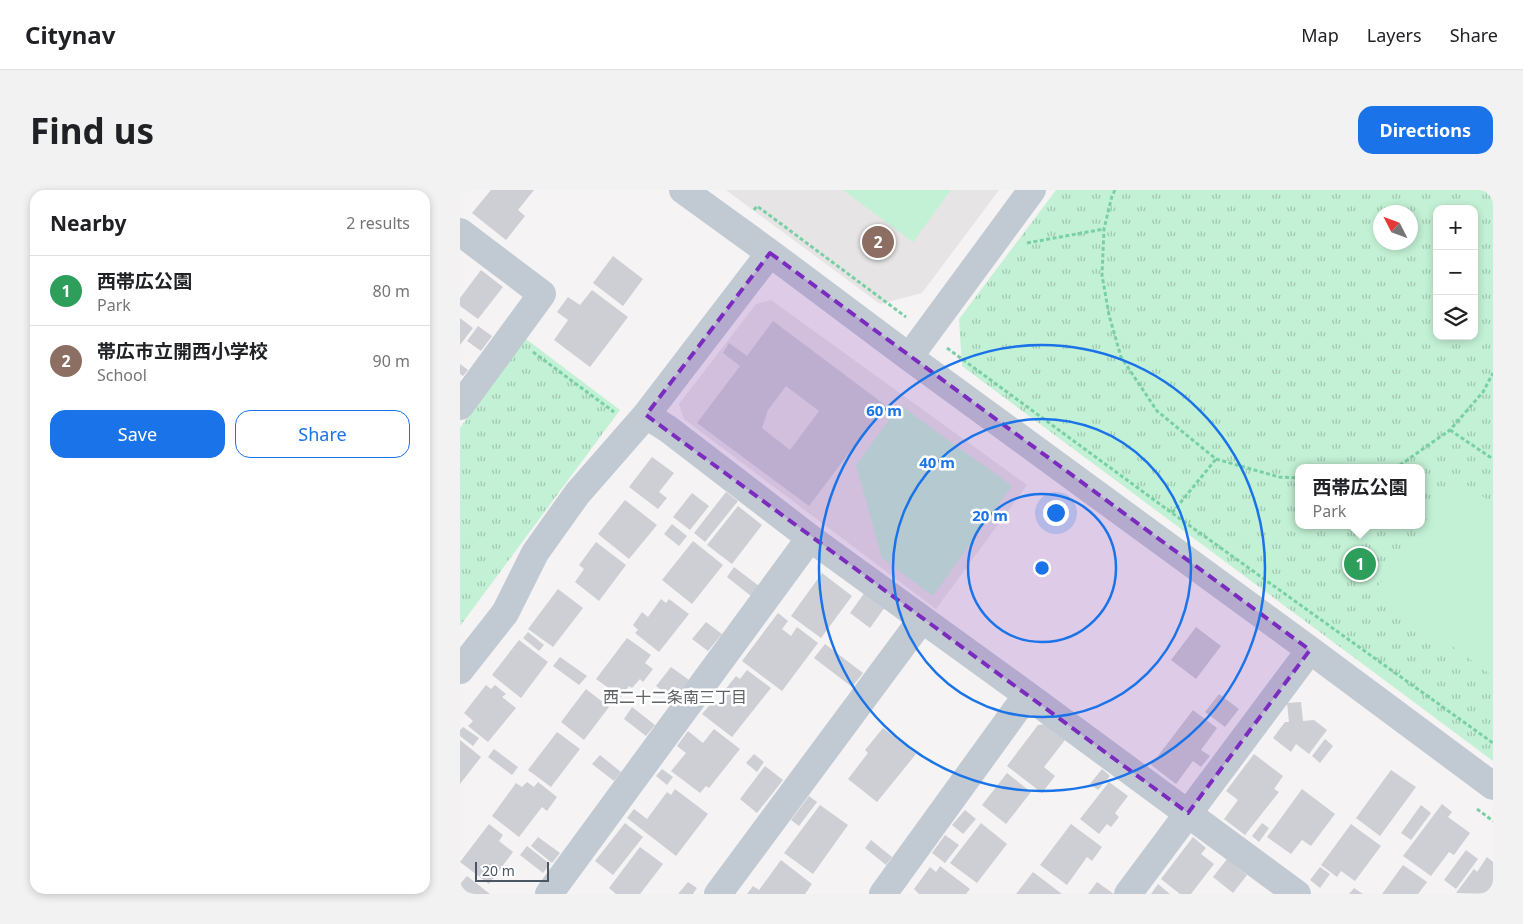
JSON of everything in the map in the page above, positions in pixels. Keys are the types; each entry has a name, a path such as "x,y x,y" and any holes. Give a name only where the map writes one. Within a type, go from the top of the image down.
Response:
{"street":[{"path":"683,190 1493,786"},
{"path":"909,357 1032,190"},
{"path":"460,232 542,294 460,406"},
{"path":"460,670 505,613 534,554 633,415 770,253"},
{"path":"633,415 668,429 810,538 1297,894"},
{"path":"549,894 810,538"},
{"path":"718,894 922,619"},
{"path":"1128,894 1310,650"},
{"path":"883,894 1028,696"}],"path":[{"path":"1115,190 1104,229 1102,275 1109,315 1121,358 1157,411 1216,459 1279,477 1295,478"},
{"path":"1021,244 1104,229"},
{"path":"926,333 1172,513 1493,743"},
{"path":"512,336 633,415"},
{"path":"1401,464 1450,430 1483,392 1493,373"},
{"path":"1450,430 1493,459"},
{"path":"1172,513 1216,459"},
{"path":"1477,809 1493,821"}],"highlighted area":[{"path":"770,253 1310,650 1188,813 646,415"}],"shaded area":[{"path":"726,190 999,190 922,293 880,304"},
{"path":"771,300 1027,485 936,609 684,419 679,404 756,304"}],"green space":[{"path":"843,190 951,190 913,242"},
{"path":"1056,190 1493,190 1493,761 962,366 959,319"},
{"path":"526,339 620,410 460,626 460,428"},
{"path":"900,405 1012,486 933,596 882,558 856,465"},
{"path":"1457,478 1493,504 1493,671 1490,674 1375,590 1420,529 1425,529 1425,522"}],"building":[{"path":"491,190 534,190 518,210 525,216 506,240 472,213"},
{"path":"613,256 643,279 623,306 593,283"},
{"path":"481,270 503,287 478,319 460,306 460,298"},
{"path":"592,290 628,317 590,367 554,340 568,320 557,312 568,297 580,305"},
{"path":"460,318 473,328 460,345"},
{"path":"773,321 885,405 809,506 697,423 740,366 723,353 729,343 747,356","holes":["786,386 819,411 790,450 762,428 768,410"]},
{"path":"478,326 492,336 481,351 467,341"},
{"path":"460,364 468,370 463,376 460,374"},
{"path":"652,457 674,473 659,492 667,498 658,509 629,487"},
{"path":"726,492 738,501 705,542 694,533"},
{"path":"692,493 709,506 690,530 673,517"},
{"path":"625,500 657,525 629,559 598,534"},
{"path":"738,506 762,525 732,564 707,545"},
{"path":"672,524 687,536 679,546 664,534"},
{"path":"693,541 723,565 692,604 662,580"},
{"path":"596,542 626,565 599,601 575,582 584,569 579,565"},
{"path":"734,567 759,586 751,596 727,577"},
{"path":"822,573 852,596 821,638 791,616"},
{"path":"558,589 583,608 553,647 528,629"},
{"path":"865,592 885,607 870,628 850,613"},
{"path":"661,599 666,603 669,599 689,614 659,652 635,633 638,630 633,625 642,612 648,617"},
{"path":"778,613 788,621 782,629 791,636 797,627 818,643 782,691 742,661"},
{"path":"706,622 722,634 708,651 692,639"},
{"path":"1196,627 1221,646 1196,679 1171,660"},
{"path":"528,632 544,645 539,651 523,638"},
{"path":"627,638 651,655 645,663 653,669 643,682 640,679 632,688 629,686 621,697 596,679"},
{"path":"519,640 548,662 521,698 492,675"},
{"path":"825,644 863,673 852,687 814,658"},
{"path":"560,657 587,676 579,685 553,666"},
{"path":"671,667 689,680 674,700 656,686"},
{"path":"747,670 771,688 732,737 702,714 713,701 719,706 728,694 724,691 736,676 740,679"},
{"path":"486,685 491,689 495,685 506,694 502,697 516,708 488,742 468,726 473,721 464,713"},
{"path":"586,689 609,707 584,740 561,722"},
{"path":"1219,694 1239,709 1225,727 1205,712"},
{"path":"1301,702 1303,721 1314,720 1327,730 1309,754 1296,744 1291,752 1273,738 1285,722 1289,722 1287,703"},
{"path":"632,707 655,725 646,736 624,719"},
{"path":"1193,710 1217,728 1201,750 1210,756 1201,767 1193,761 1176,784 1151,765"},
{"path":"1045,724 1065,740 1044,767 1055,776 1042,793 1007,766 1038,725"},
{"path":"463,727 479,738 473,746 460,736 460,730"},
{"path":"883,728 916,754 877,802 848,779 868,753 865,750"},
{"path":"714,729 740,749 709,788 706,786 700,793 671,771 686,753 677,746 688,731 703,743"},
{"path":"557,732 580,749 551,787 528,770"},
{"path":"1325,739 1333,746 1320,763 1312,756"},
{"path":"460,740 481,757 460,784"},
{"path":"494,749 518,767 512,775 488,757"},
{"path":"754,754 764,762 757,772 746,763"},
{"path":"1254,754 1283,776 1274,789 1279,792 1245,835 1224,819 1238,800 1226,791"},
{"path":"600,755 621,772 614,781 592,764"},
{"path":"765,766 783,780 757,813 740,799"},
{"path":"662,769 673,777 667,785 656,776"},
{"path":"1102,769 1110,776 1098,790 1090,784"},
{"path":"1391,770 1416,787 1380,836 1356,818"},
{"path":"1007,773 1031,792 1006,824 982,805"},
{"path":"527,782 534,787 538,782 557,797 547,811 542,807 519,837 492,816 516,783 522,787"},
{"path":"1109,782 1128,796 1115,813 1119,817 1111,827 1107,824 1099,834 1080,819"},
{"path":"675,789 708,814 676,856 627,818 634,809 647,819 667,792 671,795"},
{"path":"1302,789 1335,814 1311,846 1302,840 1291,854 1267,837"},
{"path":"809,796 817,802 799,826 791,820"},
{"path":"1442,804 1452,812 1448,817 1470,833 1454,855 1449,852 1431,876 1403,856"},
{"path":"820,805 848,825 813,874 784,853"},
{"path":"1421,805 1431,813 1411,840 1401,833"},
{"path":"965,810 976,819 963,834 952,825"},
{"path":"625,823 643,837 613,875 595,861"},
{"path":"981,823 1007,844 977,883 950,863"},
{"path":"1262,823 1269,828 1259,842 1252,836"},
{"path":"489,824 503,835 499,841 513,852 489,884 460,862"},
{"path":"1071,824 1102,847 1092,861 1087,857 1067,885 1040,865"},
{"path":"1351,824 1381,846 1355,881 1341,871 1337,877 1321,865"},
{"path":"945,835 959,845 945,863 932,853"},
{"path":"538,837 560,853 552,863 531,846"},
{"path":"1193,837 1206,848 1201,854 1214,864 1191,894 1180,894 1161,879"},
{"path":"871,840 892,857 886,865 865,848"},
{"path":"527,846 550,864 543,873 520,855"},
{"path":"640,847 663,864 640,894 616,894 609,888"},
{"path":"1466,850 1478,859 1456,889 1444,880"},
{"path":"1487,857 1493,862 1493,894 1456,893 1474,869 1477,872"},
{"path":"1227,859 1247,875 1233,893 1213,877"},
{"path":"781,860 812,884 805,894 747,894 753,886 759,890"},
{"path":"1403,865 1427,882 1418,894 1382,894"},
{"path":"940,866 970,889 966,894 919,894 914,889 930,867 936,872"},
{"path":"1320,867 1330,874 1320,888 1310,880"},
{"path":"1033,872 1062,894 1016,894"},
{"path":"467,876 490,894 460,894 460,884"},
{"path":"688,882 697,888 693,894 678,894"},
{"path":"1097,882 1114,894 1088,894"},
{"path":"1158,884 1170,894 1151,894"},
{"path":"1354,888 1363,894 1349,894"}],"place":[{"name":"帯広市立開西小学校","path":"878,242"},
{"name":"西帯広公園","path":"1360,564"}],"district":[{"name":"西二十二条南三丁目","path":"675,697"}]}
